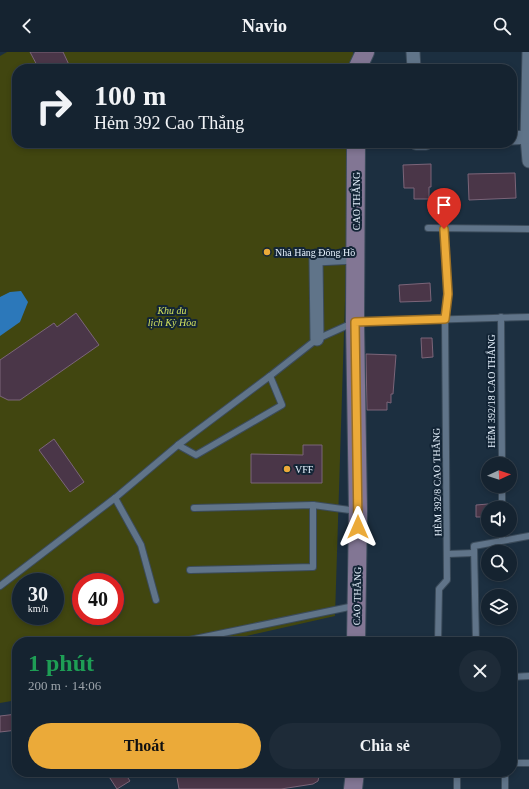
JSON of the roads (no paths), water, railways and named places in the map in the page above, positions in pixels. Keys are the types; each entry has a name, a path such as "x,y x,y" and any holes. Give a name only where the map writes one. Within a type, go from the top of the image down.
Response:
{"street":[{"path":"359,64 365,52"},
{"path":"413,52 414,64"},
{"path":"529,52 529,161"},
{"path":"517,138 528,137"},
{"name":"CAO THẮNG","path":"356,148 355,322 358,511 356,637"},
{"path":"317,338 316,259 355,257"},
{"path":"353,789 354,777"}],"lane":[{"path":"428,228 529,229"},
{"name":"HẺM 392/8 CAO THẮNG","path":"438,637 439,589 448,580 445,319 448,294 444,229"},
{"path":"0,586 115,498 178,445 270,376 317,338 355,322 529,316"},
{"name":"HẺM 392/18 CAO THẮNG","path":"501,317 502,457"},
{"path":"178,445 196,455 282,405 270,376"},
{"path":"115,498 141,545 156,600"},
{"path":"194,508 313,505 358,511"},
{"path":"190,570 313,567 313,505"},
{"path":"476,637 474,546 529,536"},
{"path":"448,554 473,553"},
{"path":"204,637 357,605"},
{"path":"517,677 529,676"},
{"path":"517,764 529,763"},
{"path":"457,777 457,789"},
{"path":"505,777 505,789"}],"water":[{"path":"21,291 28,302 20,322 0,336 0,297 10,292"}],"place":[{"name":"Nhà Hàng Đông Hồ","path":"267,252"},
{"name":"VFF","path":"287,469"}],"park label":[{"name":"Khu du lịch Kỳ Hòa","path":"172,316"}]}
